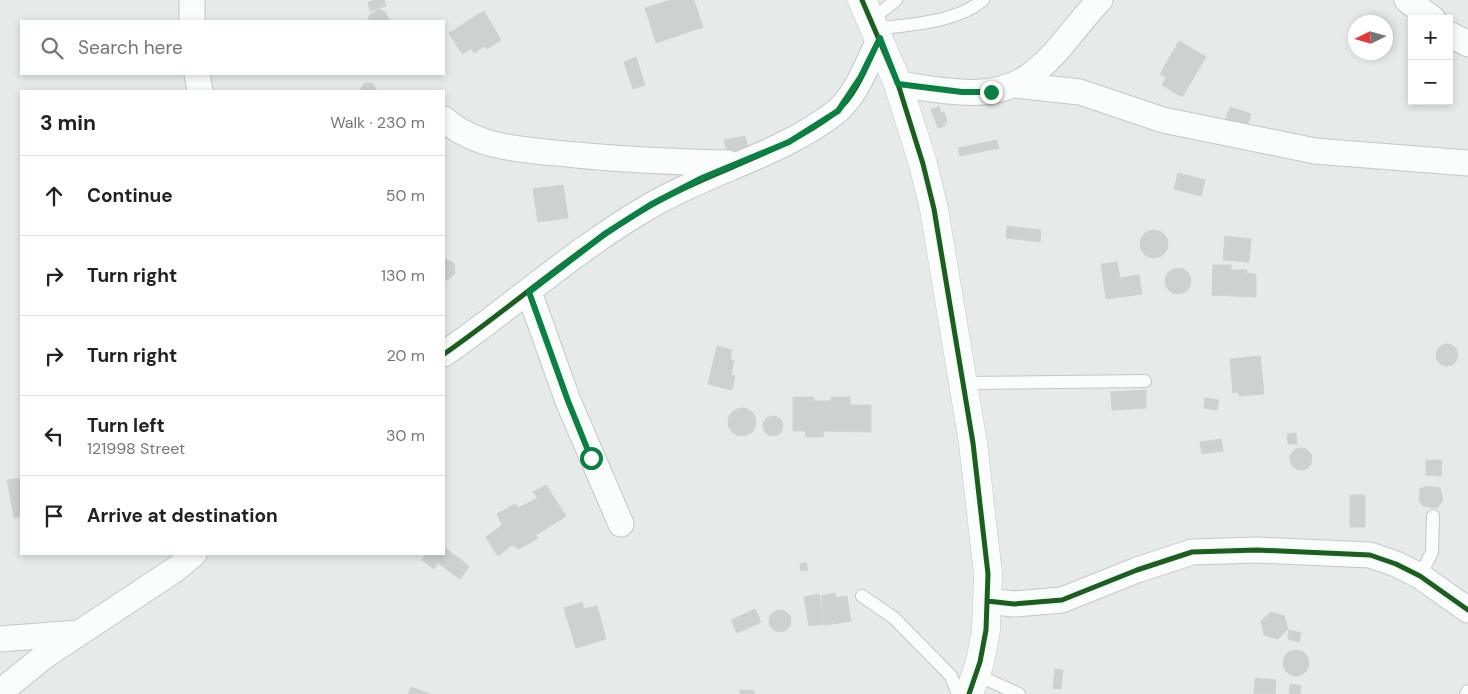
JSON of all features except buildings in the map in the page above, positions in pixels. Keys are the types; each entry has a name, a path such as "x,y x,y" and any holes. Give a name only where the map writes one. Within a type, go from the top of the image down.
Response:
{"street":[{"path":"192,0 192,20"},
{"path":"898,84 962,92 991,92 1015,85 1030,76 1045,62 1100,0"},
{"path":"1407,0 1428,15"},
{"path":"872,22 898,84 934,209 964,383 988,574 986,630 967,687"},
{"path":"445,353 606,233 650,205 736,164 789,142 838,111 860,78 872,22"},
{"path":"1453,36 1468,44"},
{"path":"197,75 200,90"},
{"path":"1015,85 1080,92 1163,120 1305,150 1468,163"},
{"path":"445,120 462,132 481,140 521,149 646,161 736,164"},
{"path":"529,292 568,401 621,524"},
{"path":"987,601 1014,604 1062,600 1170,558 1192,552 1257,550 1370,555 1396,564 1420,576 1468,610"},
{"path":"0,692 46,656 176,569 193,555"},
{"path":"0,639 79,633"}],"lane":[{"path":"872,22 896,0"},
{"path":"872,22 958,14 983,0"},
{"path":"964,383 1144,382"},
{"path":"1420,576 1432,552 1433,516"},
{"path":"862,596 894,618 951,676 967,687 1019,694"}],"cycle path":[{"path":"862,0 898,84 923,164 934,209 973,443 988,574 986,630 980,662 969,694"},
{"path":"445,353 623,222 696,182 793,139 815,127 836,112 850,97 856,87 880,38"},
{"path":"987,601 1014,604 1062,600 1137,570 1192,552 1257,550 1370,555 1396,564 1420,576 1468,610"}],"route":[{"path":"591,458 568,401 529,292 606,233 650,205 702,178 789,142 838,111 852,92 880,38 898,84 962,92 991,92"}]}
